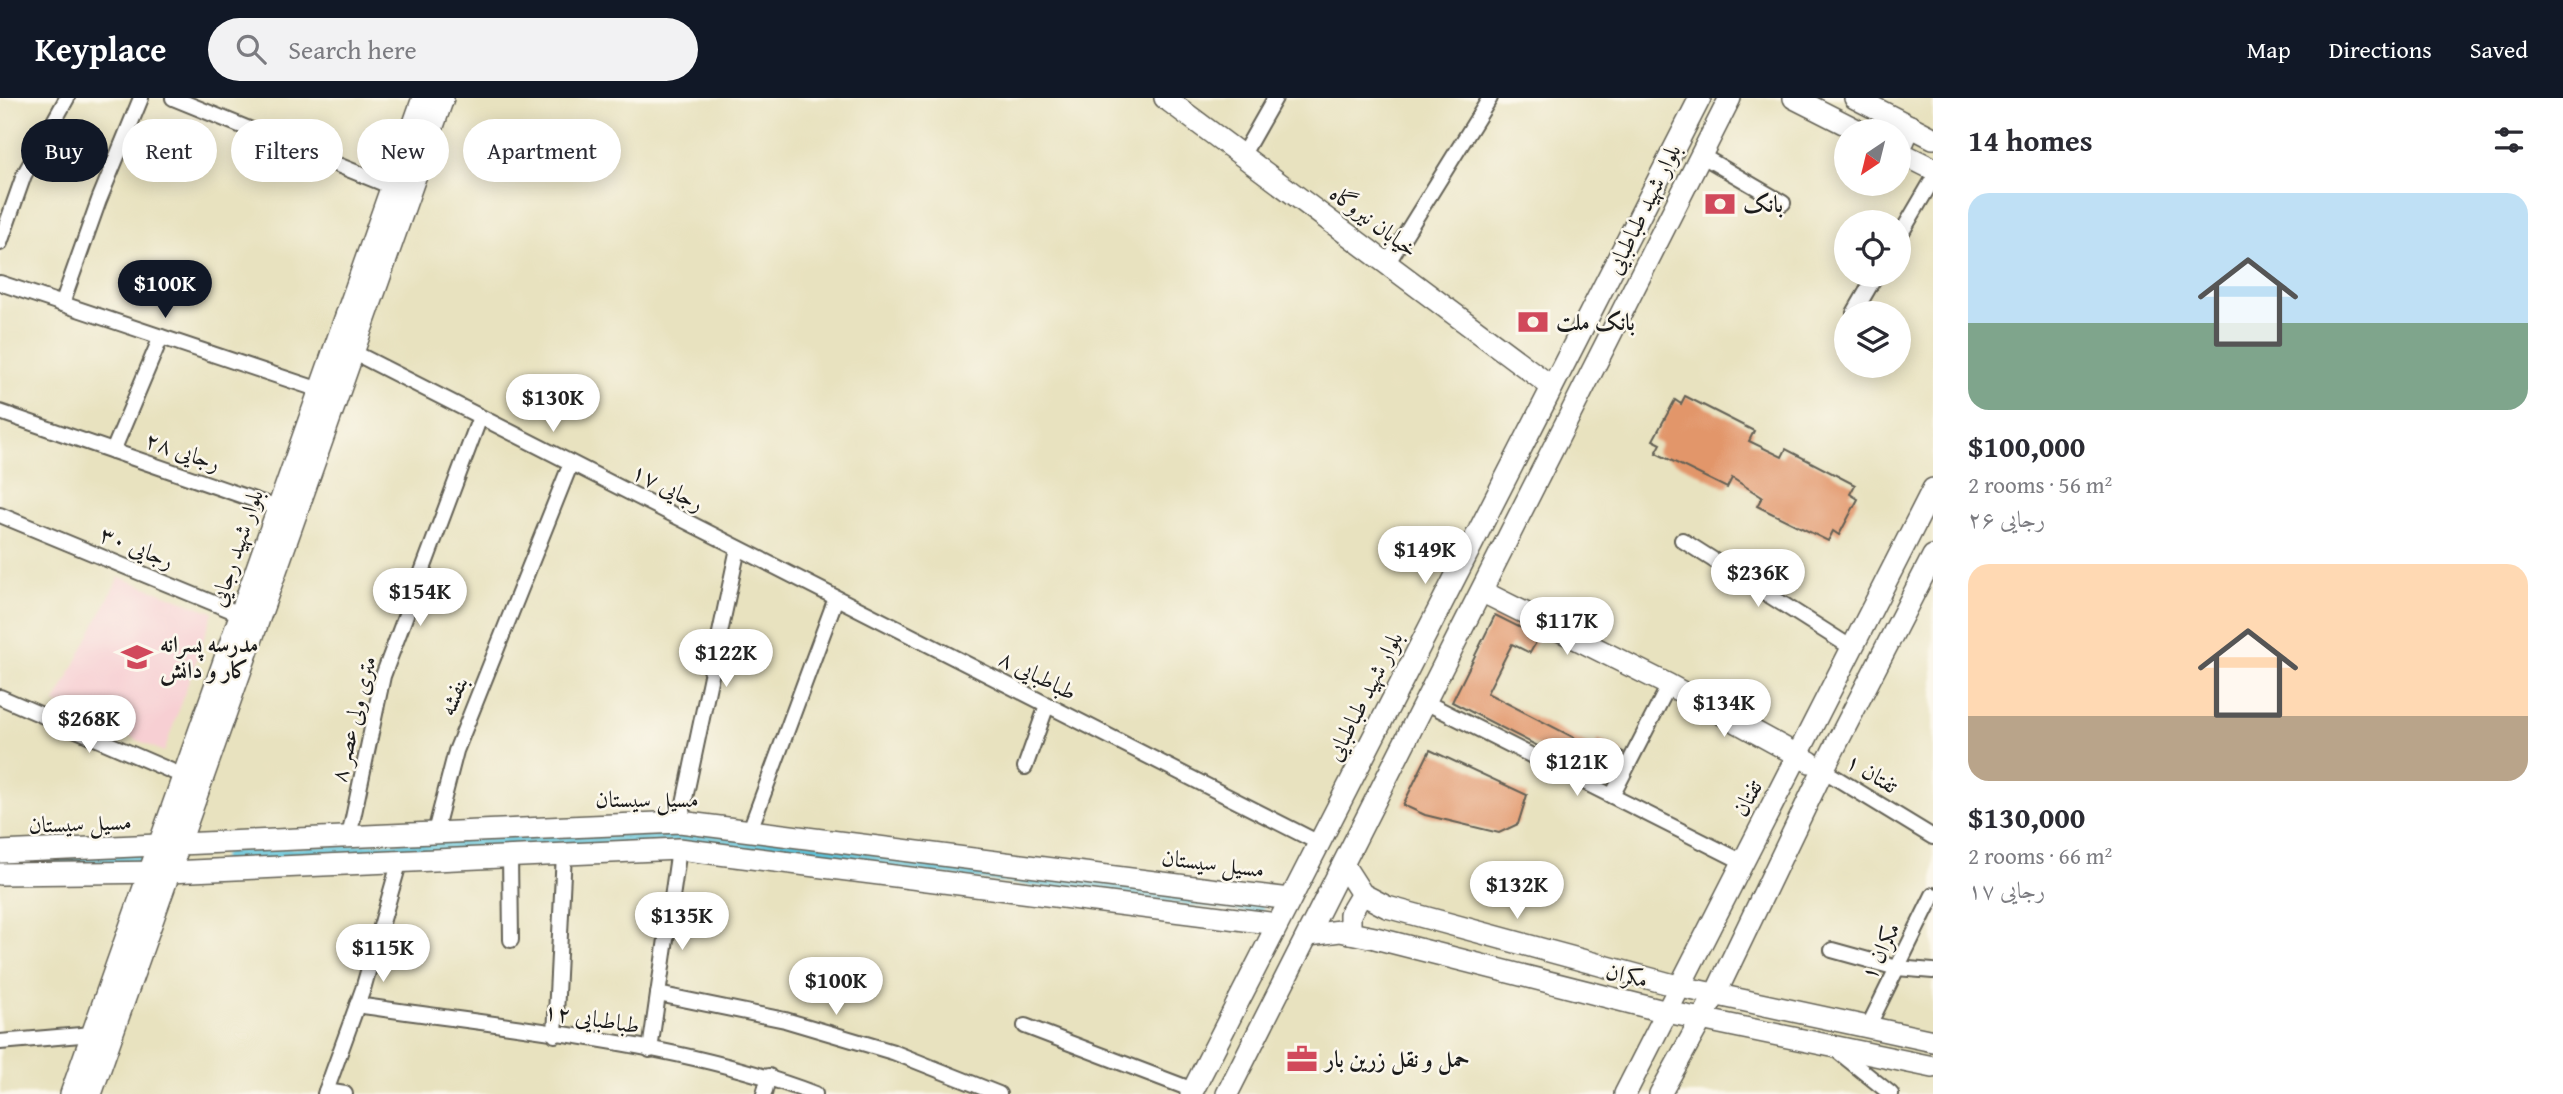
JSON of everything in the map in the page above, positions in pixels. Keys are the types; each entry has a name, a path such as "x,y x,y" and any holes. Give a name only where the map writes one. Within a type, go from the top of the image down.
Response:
{"street":[{"path":"0,243 24,175 68,98"},
{"path":"62,304 99,200 141,98"},
{"path":"173,98 400,190"},
{"name":"بلوار شهید رجایی","path":"91,1094 168,846 353,352 400,190 423,98"},
{"name":"بلوار شهید رجایی","path":"168,846 183,776 320,390 400,190 443,98"},
{"name":"خیابان نیروگاه","path":"1165,98 1552,387"},
{"path":"1242,156 1275,98"},
{"path":"1387,264 1490,98"},
{"name":"بلوار شهید طباطبایی","path":"1195,1093 1277,924 1700,98"},
{"name":"بلوار شهید طباطبایی","path":"1227,1094 1427,703 1699,155 1730,98"},
{"path":"1794,98 1835,119"},
{"path":"1856,98 1896,119"},
{"path":"1911,127 1933,138"},
{"path":"1699,155 1783,203"},
{"path":"1911,158 1933,169"},
{"path":"1911,217 1933,179"},
{"path":"0,283 320,390"},
{"path":"113,451 161,337"},
{"name":"رجایی ۱۷","path":"353,352 738,548"},
{"name":"رجایی ۲۸","path":"0,412 278,508"},
{"name":"۸ متری ولی عصر","path":"349,837 383,676 481,417"},
{"name":"بنفشه","path":"435,832 456,751 571,463"},
{"name":"تفتان","path":"1625,1094 1933,489"},
{"name":"رجایی ۳۰","path":"0,515 240,614"},
{"path":"1682,540 1852,648"},
{"path":"680,822 738,548"},
{"name":"طباطبایی ۸","path":"738,548 1319,842"},
{"path":"1660,1094 1715,995 1823,770 1933,555"},
{"path":"1483,592 1669,685 1823,770"},
{"path":"750,830 836,598"},
{"path":"1612,796 1669,685"},
{"path":"5,699 183,776"},
{"path":"1427,703 1743,862"},
{"path":"1025,767 1047,705"},
{"name":"تفتان ۱","path":"1823,770 1933,837"},
{"name":"مسیل سیستان","path":"0,852 680,822 1290,899"},
{"path":"0,874 159,872 679,849 1277,924"},
{"path":"650,1050 679,849"},
{"path":"555,1035 564,853"},
{"path":"510,855 511,940"},
{"path":"345,1094 326,1092 357,1005 400,860"},
{"path":"1344,866 1362,894 1350,914 1350,933"},
{"name":"بلوار شهید رجایی","path":"71,1094 92,1034 159,872"},
{"name":"مکران","path":"1362,894 1387,907 1681,987 1933,1041"},
{"name":"مکران ۱","path":"1868,1027 1933,895"},
{"name":"مکران","path":"1309,935 1340,931 1350,933 1667,1012 1933,1067"},
{"path":"1832,950 1897,968 1933,971"},
{"path":"658,994 785,1020 893,1052 999,1094"},
{"name":"طباطبایی ۱۲","path":"357,1005 650,1050 769,1076 815,1094"},
{"path":"1025,1026 1195,1093"},
{"path":"0,1042 92,1034"},
{"path":"1832,1047 1891,1094"},
{"path":"764,1094 769,1076"}],"shaded area":[{"name":"مدرسه پسرانه کار و دانش","path":"119,577 213,612 164,752 55,703"}],"building":[{"path":"1685,396 1754,431 1749,441 1782,457 1786,449 1855,485 1850,494 1858,499 1839,535 1833,531 1828,541 1757,506 1762,497 1732,478 1727,488 1656,453 1661,444 1653,440 1675,400 1681,404"},
{"path":"1495,615 1539,637 1530,653 1512,644 1487,693 1594,748 1599,740 1623,752 1608,782 1452,702"},
{"path":"1430,750 1527,795 1518,824 1499,833 1425,815 1403,805"}],"waterway":[{"path":"230,859 680,834 1256,906"},
{"name":"مسیل سیستان","path":"0,862 138,860"}],"place":[{"name":"بانک","path":"1720,204"},
{"name":"بانک ملت","path":"1533,322"},
{"name":"مدرسه پسرانه کار و دانش","path":"137,657"},
{"name":"حمل و نقل زرین بار","path":"1302,1059"}]}
